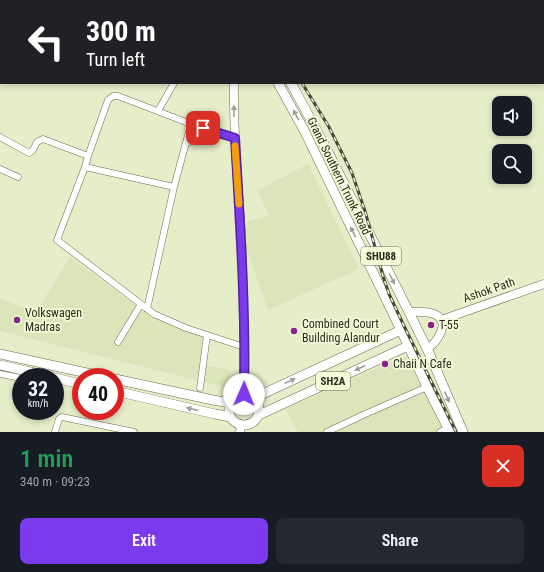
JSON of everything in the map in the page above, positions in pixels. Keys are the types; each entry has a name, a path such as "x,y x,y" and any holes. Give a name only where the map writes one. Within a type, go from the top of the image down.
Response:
{"main road":[{"name":"Grand Southern Trunk Road","path":"279,84 304,130 401,330 446,431"},
{"name":"Grand Southern Trunk Road","path":"292,84 326,148 409,312 427,349 463,432"},
{"name":"SH2A","path":"254,398 401,330"},
{"name":"SH2A","path":"124,393 230,417 241,428 255,421 259,415 408,346"},
{"path":"0,354 72,370"},
{"path":"0,365 13,368"},
{"path":"124,381 230,403"},
{"path":"230,417 230,403 234,398 244,394 254,398 258,403 260,409 259,415"}],"street":[{"path":"158,111 173,84"},
{"path":"234,84 235,138 244,306 244,394"},
{"path":"235,138 191,124 118,96 112,96 108,100 85,167 57,240 147,309 162,318 244,347"},
{"path":"147,309 174,187 191,124"},
{"path":"186,143 195,139 203,128"},
{"path":"0,137 29,153 33,150 37,142 43,139 88,156"},
{"path":"85,167 174,187"},
{"path":"0,169 18,177"},
{"name":"Ashok Path","path":"441,320 544,284"},
{"path":"118,342 141,304"},
{"path":"409,312 428,313 438,316 441,320 442,325 440,333 436,341 427,349"},
{"path":"200,388 208,335"},
{"path":"0,374 12,376"},
{"path":"327,432 427,387"},
{"path":"55,432 59,419 62,417 134,432"}],"shaded area":[{"path":"308,164 359,269 268,310 243,238 242,223 269,216 258,190"},
{"path":"70,257 143,311 172,325 206,338 202,364 230,370 229,388 0,331 0,298 36,312"},
{"path":"402,357 407,357 443,430 440,432 298,432 285,409"}],"railway":[{"path":"303,84 329,127 352,173 365,211 389,294 456,432"}],"slow traffic":[{"path":"235,146 239,204"}],"place":[{"name":"Volkswagen Madras","path":"17,320"},
{"name":"T-55","path":"431,325"},
{"name":"Combined Court Building Alandur","path":"294,331"},
{"name":"Chaii N Cafe","path":"385,364"}],"route":[{"path":"203,128 235,138 244,306 244,394"}]}
